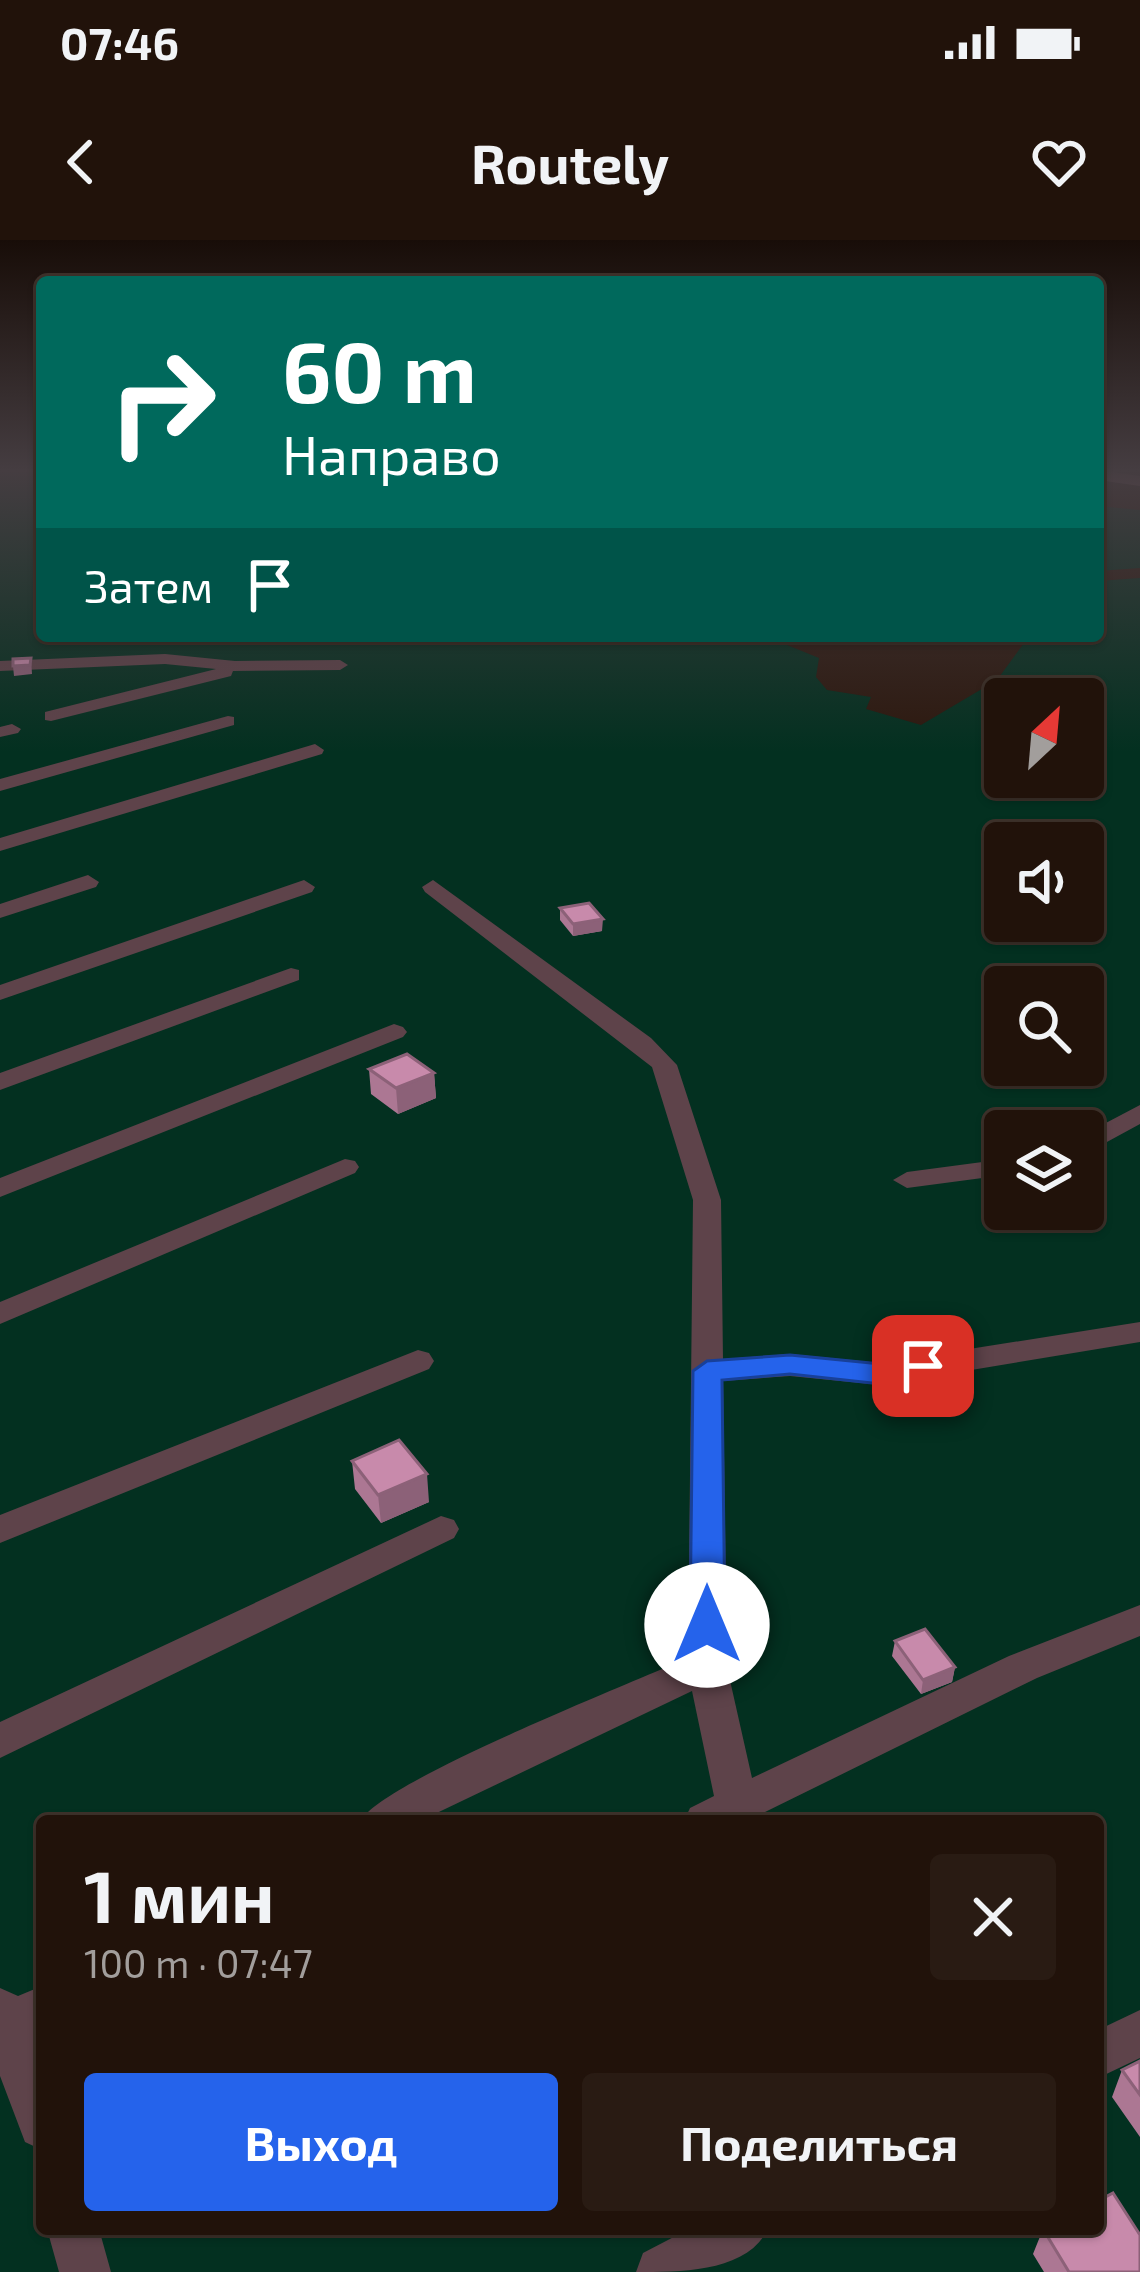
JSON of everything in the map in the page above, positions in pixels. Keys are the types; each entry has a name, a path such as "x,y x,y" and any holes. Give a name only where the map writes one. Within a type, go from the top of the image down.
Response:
{"street":[{"path":"0,666 189,659 235,666 340,665"},
{"path":"51,716 235,666"},
{"path":"0,785 228,721"},
{"path":"0,844 315,749"},
{"path":"0,911 88,882"},
{"path":"0,992 304,887"},
{"path":"433,887 642,1042 664,1064 707,1200 707,1667 721,1813 1023,1667 1140,1620"},
{"path":"0,1082 291,975"},
{"path":"0,1188 394,1032"},
{"path":"1104,1135 1140,1114"},
{"path":"0,1314 345,1166"},
{"path":"907,1180 984,1170"},
{"path":"707,1371 790,1364 881,1374 1140,1332"},
{"path":"0,1530 418,1361"},
{"path":"0,1741 441,1529"},
{"path":"393,1815 707,1667"},
{"path":"16,2015 36,2100"},
{"path":"1104,2052 1140,2033"},
{"path":"75,2235 85,2272"},
{"path":"662,2272 731,2235"}],"green space":[{"path":"0,563 36,563 36,642 780,642 819,658 816,677 827,690 871,697 866,709 921,725 984,688 984,798 1104,798 1104,678 998,678 1025,642 1104,642 1104,581 1140,578 1140,2272 0,2272"},
{"path":"1104,563 1140,563 1140,568 1104,571"}],"building":[{"path":"31,658 30,665 13,666 13,659"},
{"path":"589,903 603,919 573,924 560,908"},
{"path":"407,1054 434,1073 396,1088 369,1069"},
{"path":"399,1440 427,1474 378,1495 352,1461"},
{"path":"925,1629 955,1667 923,1680 895,1641"},
{"path":"1140,2061 1140,2095 1122,2070"},
{"path":"1113,2193 1140,2235 1140,2272 1069,2272 1047,2235 1104,2235 1104,2198"}],"route":[{"path":"707,1625 707,1371 790,1364 881,1374 923,1366"}]}
